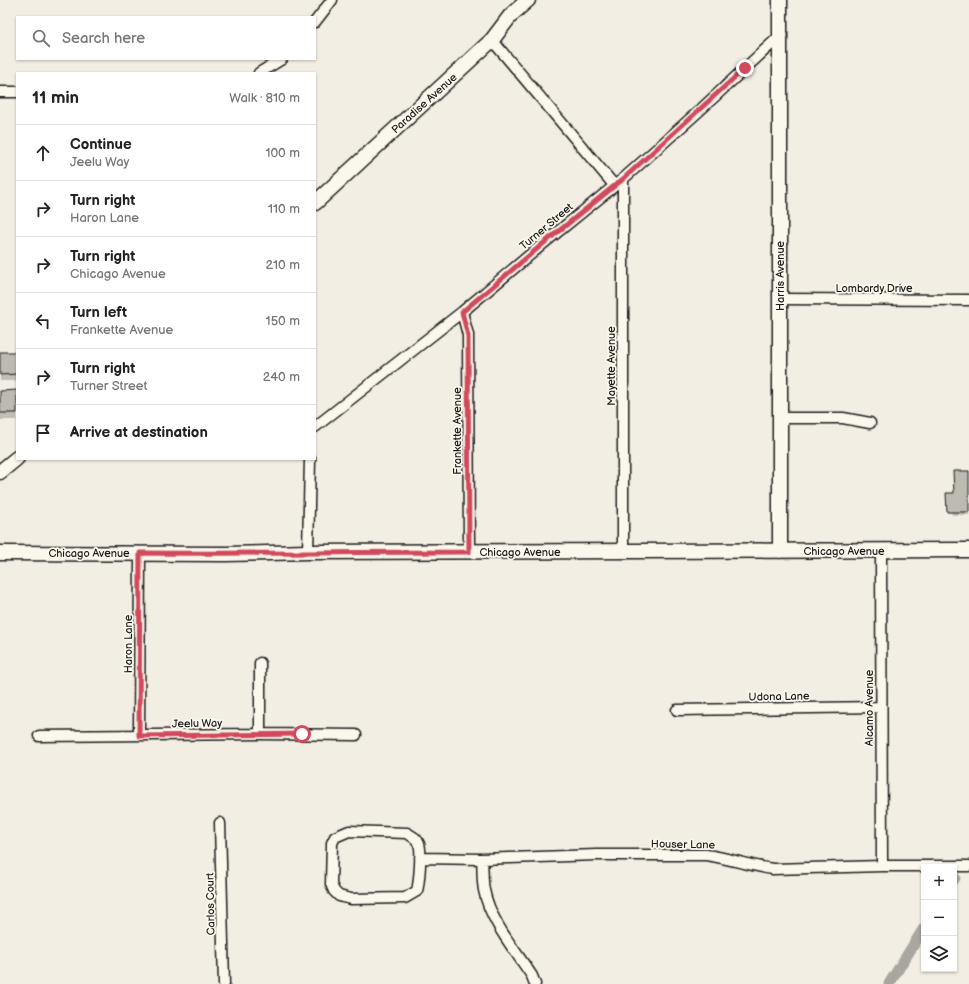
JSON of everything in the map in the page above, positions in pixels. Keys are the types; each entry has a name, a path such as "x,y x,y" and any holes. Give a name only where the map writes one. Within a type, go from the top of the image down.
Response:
{"street":[{"path":"316,21 332,0"},
{"name":"Paradise Avenue","path":"316,201 492,40 511,15 528,0"},
{"name":"Harris Avenue","path":"780,0 780,551"},
{"name":"Turner Street","path":"316,424 462,312 618,182 699,111 780,36"},
{"path":"492,40 618,182"},
{"path":"261,72 280,60"},
{"path":"0,92 16,92"},
{"name":"Mayette Avenue","path":"618,182 623,552"},
{"name":"Lombardy Drive","path":"780,299 969,300"},
{"name":"Frankette Avenue","path":"462,312 468,336 469,552"},
{"path":"780,418 843,418 870,423"},
{"path":"0,472 16,459"},
{"path":"308,552 310,460"},
{"name":"Alcamo Avenue","path":"881,550 882,866"},
{"name":"Chicago Avenue","path":"0,553 226,554 308,552 969,550"},
{"name":"Haron Lane","path":"139,736 140,553"},
{"path":"260,663 260,734"},
{"name":"Udona Lane","path":"677,710 881,707"},
{"name":"Jeelu Way","path":"39,736 260,734 356,735"},
{"name":"Carlos Court","path":"220,823 224,984"},
{"path":"349,831 407,833 414,837 419,843 420,858 417,891 405,898 343,898 334,891 331,884 332,843 335,837 342,833 349,831"},
{"name":"Houser Lane","path":"420,858 482,859 596,855 706,855 722,857 755,866 773,869 882,866 969,866"},
{"path":"482,859 484,889 495,920 532,976 535,984"}],"building":[{"path":"0,352 16,352 16,374 0,375"},
{"path":"16,390 16,413 0,413 0,391"},
{"path":"953,471 969,471 969,512 947,512 946,493 954,493"}],"waterway":[{"path":"889,984 921,933"}],"route":[{"path":"302,734 139,736 140,553 226,554 308,552 469,552 468,336 462,312 623,179 745,68"}]}
